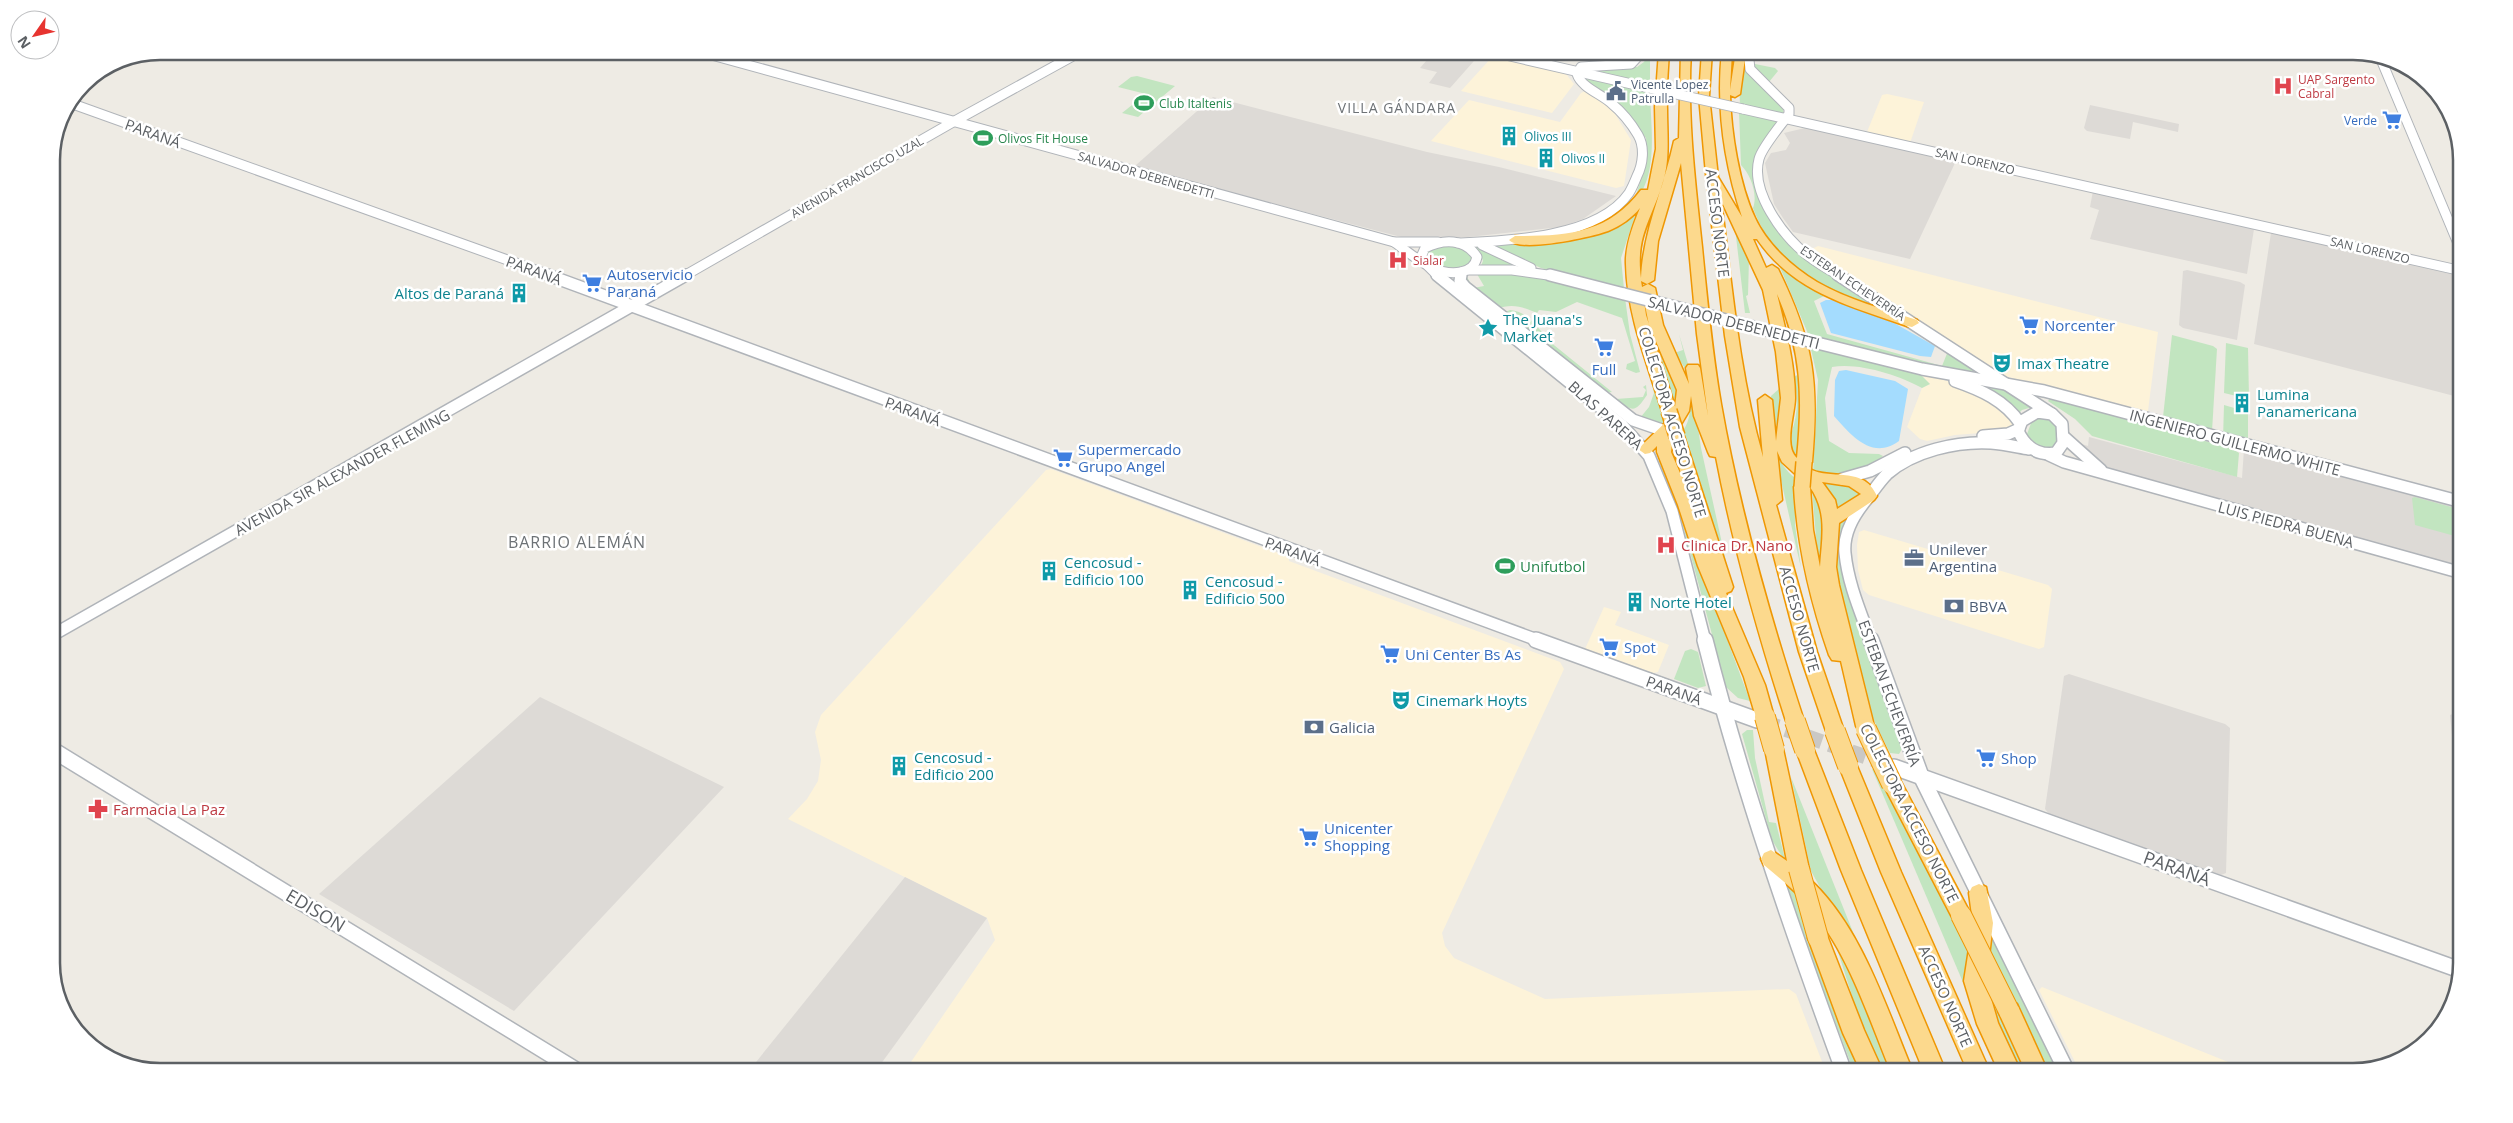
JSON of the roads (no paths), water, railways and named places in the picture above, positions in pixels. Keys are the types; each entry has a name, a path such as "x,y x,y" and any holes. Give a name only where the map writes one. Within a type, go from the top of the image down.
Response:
{"highway":[{"path":"1654,60 1656,105 1661,118"},
{"name":"COLECTORA ACCESO NORTE","path":"1664,60 1661,118 1662,149 1657,182 1638,227 1633,251 1632,271 1642,328 1674,414 1670,433 1756,686 1774,749 1799,868 1818,938 1850,1024 1868,1063"},
{"name":"ACCESO NORTE","path":"1685,60 1682,89 1683,129 1703,320 1717,423 1733,501 1749,566 1805,750 1851,870 1931,1063"},
{"name":"ACCESO NORTE","path":"1706,60 1704,96 1712,174 1732,336 1747,428 1808,652 1835,731 1895,881 1975,1063"},
{"name":"COLECTORA ACCESO NORTE","path":"1727,60 1726,99 1735,177 1756,238 1790,306 1803,343 1809,384 1809,414 1804,474 1805,536 1814,581 1835,648 1865,728 1893,776 2033,1063"},
{"path":"1732,158 1735,135 1735,85 1739,60"},
{"path":"1683,129 1670,182 1653,230 1647,262 1648,284 1656,325 1684,390 1685,399 1674,414 1665,440 1664,452 1686,505 1706,566 1756,686"},
{"path":"1515,240 1572,236 1594,232 1613,224 1635,207 1658,170"},
{"path":"1712,174 1730,204 1770,290 1783,352 1788,398 1783,446 1788,458 1827,500 1831,520 1828,567 1865,728"},
{"path":"1748,217 1774,254 1806,281 1836,296 1912,323"},
{"path":"1693,368 1701,416 1733,501"},
{"path":"1765,400 1777,540"},
{"path":"1645,449 1670,433"},
{"path":"1804,474 1842,479 1863,486 1869,496 1831,520"},
{"path":"1771,859 1810,894 1834,924 1850,954 1898,1063"},
{"path":"1979,893 1983,923 1975,981 1988,1024 2006,1063"}],"street":[{"name":"SALVADOR DEBENEDETTI","path":"729,60 1394,242 1458,243"},
{"name":"AVENIDA FRANCISCO UZAL","path":"633,306 953,122 1066,60"},
{"name":"SAN LORENZO","path":"1534,60 1580,69 1636,85 2453,269"},
{"path":"1458,243 1515,240 1562,231 1592,221 1622,202 1629,195 1637,181 1642,151 1639,136 1617,106 1580,82 1577,76 1580,69 1626,66 1636,60"},
{"path":"1749,60 1750,69 1789,108 1786,118"},
{"path":"2383,65 2453,231"},
{"name":"PARANÁ","path":"77,105 633,306 1214,522 1756,720"},
{"name":"ESTEBAN ECHEVERRÍA","path":"1786,118 1759,161 1764,196 1772,213 1802,251 2009,384 2052,414"},
{"name":"SALVADOR DEBENEDETTI","path":"1394,242 1426,264 1443,272 1504,269 1545,274 1922,369 2009,384"},
{"path":"1426,264 1422,252 1425,248 1438,242"},
{"path":"1458,243 1473,250 1477,258 1475,264 1464,271"},
{"name":"SALVADOR DEBENEDETTI","path":"1470,243 1492,248 1545,274"},
{"name":"BLAS PARERA","path":"1426,264 1445,283 1622,425 1645,449 1659,476 1672,511 1722,708 1809,978 1841,1063"},
{"name":"BLAS PARERA","path":"1464,271 1460,280 1465,287 1634,420 1648,427 1670,433"},
{"name":"AVENIDA SIR ALEXANDER FLEMING","path":"60,631 633,306"},
{"name":"SALVADOR DEBENEDETTI","path":"1922,369 1964,384 1994,398 2010,410 2019,426"},
{"name":"INGENIERO GUILLERMO WHITE","path":"2009,384 2078,399 2453,500"},
{"path":"1842,479 1870,471 1923,446 1964,438 2008,434 2019,426 2024,418 2037,412 2052,414 2062,424 2063,436 2059,451 2049,454 2029,449 2020,440 2019,426"},
{"name":"LUIS PIEDRA BUENA","path":"2063,436 2084,457 2110,475"},
{"name":"ESTEBAN ECHEVERRÍA","path":"2029,449 1986,442 1930,450 1893,470 1869,496 1849,527 1845,552 1846,564 1862,617 1921,776 2063,1063"},
{"name":"LUIS PIEDRA BUENA","path":"2049,454 2064,462 2453,570"},
{"name":"EDISON","path":"60,754 564,1063"},
{"name":"PARANÁ","path":"1893,776 1921,776 2453,967"}],"water":[{"path":"1832,300 1894,323 1935,346 1931,357 1920,356 1831,333 1820,303"},
{"path":"1846,370 1895,381 1908,389 1899,441 1880,448 1871,447 1855,438 1834,416 1835,380 1839,371"}],"tunnel":[{"path":"1764,722 1884,763"}],"place":[{"name":"UAP Sargento Cabral","path":"2283,86"},
{"name":"Vicente Lopez Patrulla","path":"1616,91"},
{"name":"Club Italtenis","path":"1144,103"},
{"name":"Verde","path":"2392,120"},
{"name":"Olivos III","path":"1509,136"},
{"name":"Olivos Fit House","path":"983,138"},
{"name":"Olivos II","path":"1546,158"},
{"name":"Sialar","path":"1398,260"},
{"name":"Autoservicio Paraná","path":"592,283"},
{"name":"Altos de Paraná","path":"519,293"},
{"name":"Norcenter","path":"2029,325"},
{"name":"The Juana's Market","path":"1488,328"},
{"name":"Full","path":"1604,347"},
{"name":"Imax Theatre","path":"2002,363"},
{"name":"Lumina Panamericana","path":"2242,403"},
{"name":"Supermercado Grupo Angel","path":"1063,458"},
{"name":"Clinica Dr. Nano","path":"1666,545"},
{"name":"Unilever Argentina","path":"1914,558"},
{"name":"Unifutbol","path":"1505,566"},
{"name":"Cencosud - Edificio 100","path":"1049,571"},
{"name":"Cencosud - Edificio 500","path":"1190,590"},
{"name":"Norte Hotel","path":"1635,602"},
{"name":"BBVA","path":"1954,606"},
{"name":"Spot","path":"1609,647"},
{"name":"Uni Center Bs As","path":"1390,654"},
{"name":"Cinemark Hoyts","path":"1401,700"},
{"name":"Galicia","path":"1314,727"},
{"name":"Shop","path":"1986,758"},
{"name":"Cencosud - Edificio 200","path":"899,766"},
{"name":"Farmacia La Paz","path":"98,809"},
{"name":"Unicenter Shopping","path":"1309,837"}],"district":[{"name":"VILLA GÁNDARA","path":"1397,107"},
{"name":"BARRIO ALEMÁN","path":"577,542"}]}
